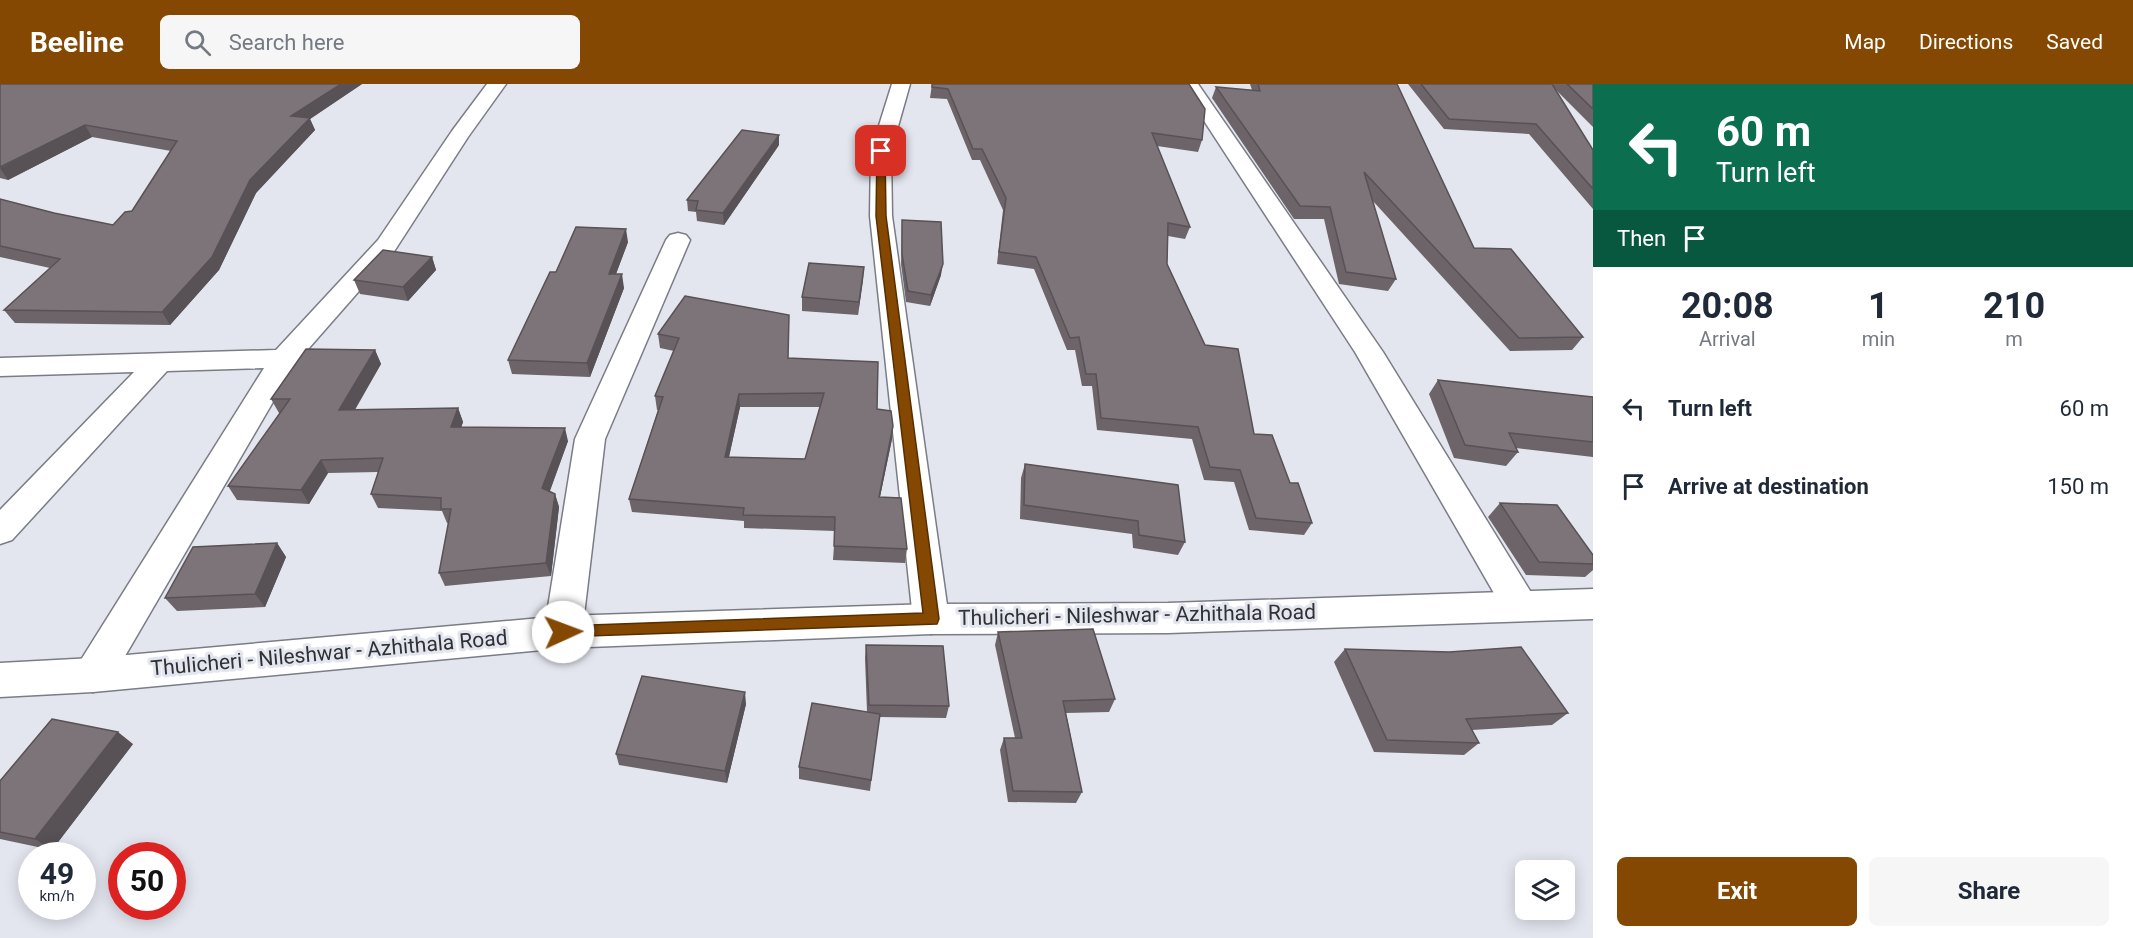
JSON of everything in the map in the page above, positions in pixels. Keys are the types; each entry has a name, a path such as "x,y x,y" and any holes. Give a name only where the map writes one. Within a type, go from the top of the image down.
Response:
{"street":[{"path":"93,675 284,359 387,245 459,135 497,84"},
{"path":"901,84 881,151 881,216 931,619"},
{"path":"1189,84 1369,352 1519,604"},
{"path":"563,632 590,439 678,240"},
{"path":"0,366 284,359"},
{"path":"0,531 161,361"},
{"name":"Thulicheri - Nileshwar - Azhithala Road","path":"0,680 93,675 563,632 931,619 1168,618 1519,604 1593,604"}],"building":[{"path":"0,84 341,84 291,116 310,118 250,180 212,257 162,312 4,310 60,259 0,246 0,199 113,225 125,212 132,211 177,141 85,125 0,167"},
{"path":"932,84 1189,84 1205,109 1202,140 1152,133 1190,227 1168,223 1167,264 1205,345 1238,349 1254,434 1272,435 1290,483 1298,483 1312,523 1256,518 1240,470 1210,467 1198,427 1101,418 1096,374 1086,374 1079,337 1070,338 1036,257 999,252 1006,198 982,149 973,149 948,89 932,87"},
{"path":"1258,84 1397,84 1474,248 1511,249 1583,337 1519,338 1364,172 1396,279 1346,272 1330,207 1300,206 1216,87 1260,91"},
{"path":"1421,84 1552,84 1593,150 1593,189 1536,124 1449,119"},
{"path":"1567,84 1593,84 1593,109"},
{"path":"742,130 779,135 723,213 696,210 698,201 687,200"},
{"path":"902,220 941,222 943,264 931,295 908,291 902,254"},
{"path":"576,227 626,229 609,274 622,274 587,363 508,360 550,272 556,272"},
{"path":"383,250 432,257 403,287 354,280"},
{"path":"809,263 864,267 859,302 802,297"},
{"path":"685,296 789,315 788,358 878,362 877,409 891,411 893,426 879,497 901,498 907,549 834,546 835,517 743,515 744,508 629,499 663,397 655,396 679,338 658,334","holes":["824,393 805,459 725,457 739,394"]},
{"path":"306,349 375,350 339,410 458,408 451,427 565,428 542,488 555,494 546,563 439,573 451,509 441,509 441,498 371,494 383,458 321,460 301,490 228,486 290,399 271,399"},
{"path":"1438,380 1593,397 1593,442 1509,433 1518,452 1465,445"},
{"path":"1025,464 1178,485 1185,542 1139,535 1138,521 1024,505"},
{"path":"1500,503 1557,505 1593,555 1593,564 1539,562"},
{"path":"277,543 255,594 165,598 193,547"},
{"path":"1093,629 1115,699 1063,701 1082,792 1013,791 1004,738 1022,738 998,632"},
{"path":"866,645 943,646 949,706 869,705"},
{"path":"1521,647 1568,713 1466,719 1479,743 1387,740 1345,649 1449,652"},
{"path":"642,676 745,692 725,771 616,754"},
{"path":"812,703 880,714 871,780 799,767"},
{"path":"52,719 118,732 35,839 0,832 0,781"}],"route":[{"path":"563,632 931,619 881,216 881,151"}]}
